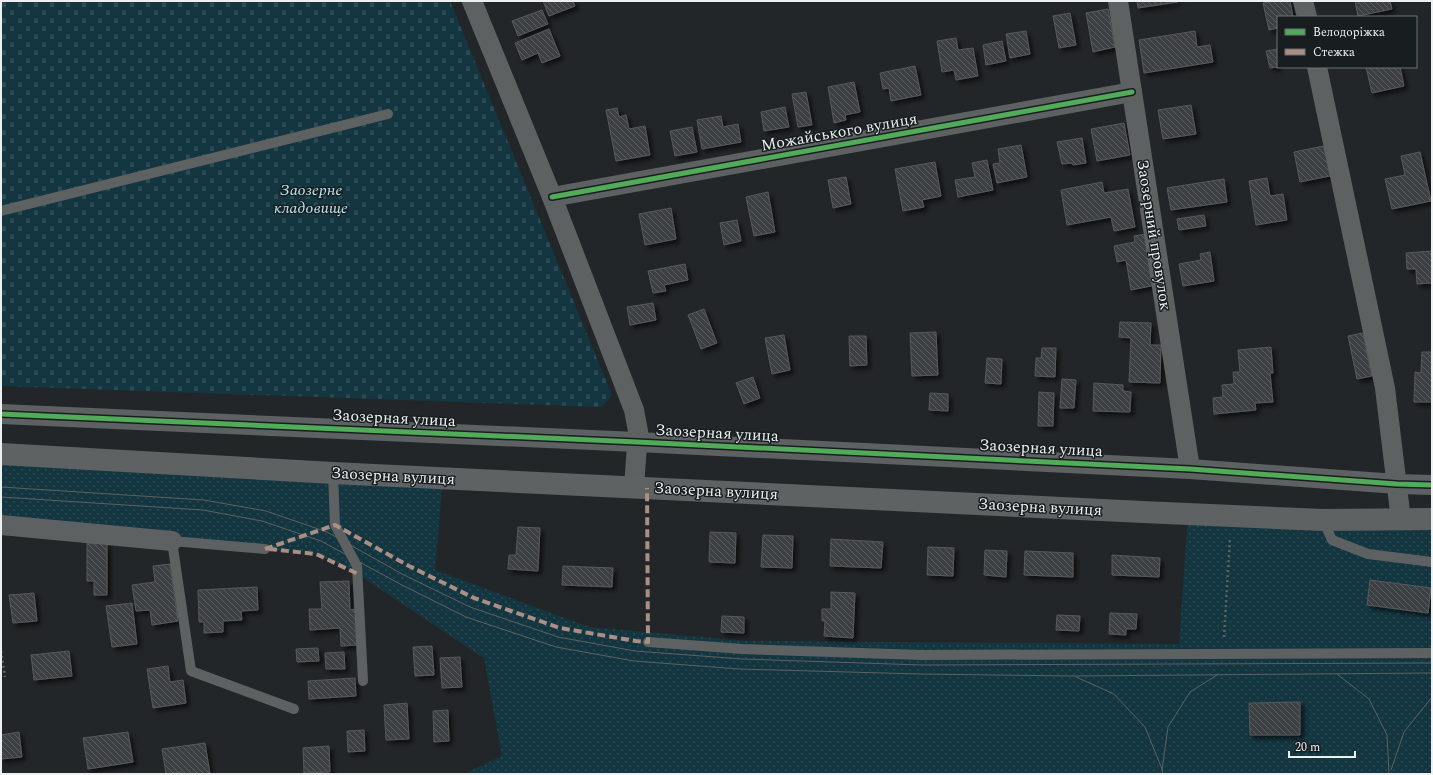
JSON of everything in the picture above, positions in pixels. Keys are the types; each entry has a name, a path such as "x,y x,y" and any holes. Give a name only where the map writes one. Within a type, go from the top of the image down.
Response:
{"main road":[{"name":"Заозерна вулиця","path":"1,454 333,473 1232,516 1323,520 1432,519"}],"street":[{"path":"472,1 552,197 634,410 638,431 634,487"},
{"name":"Заозерний провулок","path":"1118,1 1190,469"},
{"path":"1303,1 1306,16"},
{"path":"1317,68 1385,388 1401,520"},
{"name":"Можайського вулиця","path":"552,197 1132,92"},
{"name":"Заозерная улица","path":"1,414 637,442 1190,469 1397,484 1432,485"},
{"path":"1,525 172,541"}],"lane":[{"path":"1,211 388,114"},
{"path":"333,473 335,525 357,566 363,681"},
{"path":"1323,520 1332,540 1368,554 1432,562"},
{"path":"265,549 172,541 191,671 294,709"},
{"path":"648,642 742,649 922,655 1432,653"}],"path":[{"path":"1223,654 1232,516"},
{"path":"1,650 5,677"}],"green space":[{"name":"Заозерне кладовище","path":"1,1 450,1 612,395 602,407 1,386"},
{"path":"1,456 443,479 435,570 589,627 746,641 1179,644 1188,515 1432,526 1432,774 464,774 502,756 484,658 358,574 316,554 1,525"}],"building":[{"path":"543,1 573,1 575,6 549,16"},
{"path":"1137,1 1178,1 1178,2 1138,8"},
{"path":"1290,1 1293,16 1277,16 1277,28 1269,30 1263,3"},
{"path":"1355,1 1390,1 1392,9 1358,16"},
{"path":"1108,9 1115,47 1093,52 1086,13"},
{"path":"542,10 548,24 518,36 512,21"},
{"path":"1070,13 1076,45 1059,48 1053,16"},
{"path":"549,29 560,56 542,63 538,53 522,60 515,43"},
{"path":"1026,31 1030,54 1010,58 1006,34"},
{"path":"1195,31 1197,47 1210,45 1213,62 1144,73 1139,40"},
{"path":"956,38 958,50 973,48 978,76 956,80 954,70 942,72 937,41"},
{"path":"1002,41 1006,61 986,65 983,45"},
{"path":"1277,49 1277,67 1270,68 1266,51"},
{"path":"915,66 921,95 891,101 889,88 883,89 880,73"},
{"path":"1366,68 1400,68 1404,86 1372,93"},
{"path":"854,82 860,112 845,115 846,120 834,123 828,87"},
{"path":"806,92 812,125 798,127 792,94"},
{"path":"1191,105 1196,134 1163,139 1158,110"},
{"path":"785,107 789,127 764,131 761,112"},
{"path":"617,108 619,117 626,115 629,129 645,126 650,155 616,161 606,110"},
{"path":"721,116 723,127 738,124 741,142 702,149 697,120"},
{"path":"1124,123 1130,155 1097,161 1091,129"},
{"path":"692,127 697,152 675,156 670,131"},
{"path":"1082,138 1086,163 1073,165 1072,163 1062,164 1057,142"},
{"path":"1021,145 1027,177 997,183 993,164 1000,163 998,149"},
{"path":"1324,146 1330,176 1300,182 1294,152"},
{"path":"1420,152 1431,201 1392,209 1385,179 1405,175 1401,156"},
{"path":"987,160 993,190 958,197 955,180 975,177 972,163"},
{"path":"935,162 941,196 922,200 924,207 903,211 895,169"},
{"path":"846,177 851,204 833,208 828,180"},
{"path":"1267,178 1270,196 1283,194 1287,220 1256,225 1249,181"},
{"path":"1224,179 1227,202 1171,210 1167,188"},
{"path":"1102,182 1104,193 1128,189 1135,227 1114,231 1111,217 1067,225 1061,190"},
{"path":"768,192 775,232 754,236 746,197"},
{"path":"671,208 676,239 645,245 639,214"},
{"path":"1204,215 1206,226 1179,230 1177,219"},
{"path":"737,220 741,241 724,245 720,223"},
{"path":"1147,234 1156,285 1131,290 1126,260 1117,262 1114,246 1135,242 1134,236"},
{"path":"1432,251 1432,283 1417,284 1416,269 1407,269 1406,253"},
{"path":"1210,252 1214,281 1183,286 1179,264 1201,260 1200,254"},
{"path":"685,264 688,280 664,285 666,291 653,293 648,271"},
{"path":"653,303 656,320 630,325 627,307"},
{"path":"704,309 717,343 701,349 688,315"},
{"path":"1120,322 1151,323 1150,345 1161,345 1160,383 1129,382 1131,338 1119,337"},
{"path":"936,332 938,375 912,376 910,333"},
{"path":"1363,333 1372,376 1357,379 1348,336"},
{"path":"784,335 790,370 772,374 765,338"},
{"path":"849,336 866,336 867,365 850,366"},
{"path":"1271,347 1273,373 1270,373 1273,402 1255,403 1256,410 1214,414 1213,398 1223,397 1222,385 1234,384 1233,372 1240,372 1238,350"},
{"path":"1042,348 1056,348 1055,377 1035,376 1036,358 1041,358"},
{"path":"1422,352 1432,352 1432,402 1414,402 1415,372 1421,373"},
{"path":"987,358 1002,359 1001,384 985,383"},
{"path":"753,377 760,398 744,404 736,383"},
{"path":"1062,379 1076,380 1074,408 1060,408"},
{"path":"1094,383 1123,385 1123,391 1131,392 1130,412 1093,411"},
{"path":"1039,392 1054,393 1053,426 1038,426"},
{"path":"930,393 948,394 948,411 929,410"},
{"path":"518,527 540,528 538,571 508,569 509,555 516,555"},
{"path":"710,532 736,533 735,563 709,562"},
{"path":"763,535 793,536 792,568 761,567"},
{"path":"831,539 883,542 881,568 830,566"},
{"path":"87,543 107,543 107,595 94,595 94,581 87,581"},
{"path":"928,547 954,548 953,576 927,575"},
{"path":"985,550 1007,551 1006,577 984,575"},
{"path":"1025,551 1073,553 1073,577 1024,575"},
{"path":"1112,555 1160,558 1159,577 1112,575"},
{"path":"170,564 178,621 152,625 150,610 136,611 132,585 155,582 153,566"},
{"path":"563,566 613,568 612,587 562,585"},
{"path":"1370,580 1431,588 1428,613 1367,605"},
{"path":"349,581 350,610 356,609 358,645 341,646 340,628 310,630 309,609 322,609 320,582"},
{"path":"257,587 258,610 241,611 242,620 223,621 223,632 204,633 204,622 199,622 198,590"},
{"path":"831,592 855,593 853,638 824,636 825,621 822,621 822,609 831,609"},
{"path":"34,593 37,621 13,623 9,595"},
{"path":"132,603 137,644 112,647 106,606"},
{"path":"1110,613 1137,614 1136,629 1126,629 1126,635 1109,634"},
{"path":"1057,615 1080,616 1079,631 1056,630"},
{"path":"722,616 744,617 744,633 721,632"},
{"path":"432,646 434,675 415,676 413,647"},
{"path":"318,648 319,661 297,662 296,649"},
{"path":"69,651 72,676 34,680 31,655"},
{"path":"344,652 345,669 326,669 325,653"},
{"path":"460,657 462,687 442,688 440,658"},
{"path":"168,666 170,682 183,680 186,703 153,708 147,669"},
{"path":"355,678 356,696 309,699 308,681"},
{"path":"1300,702 1300,735 1250,735 1249,703"},
{"path":"407,703 409,739 386,740 384,705"},
{"path":"448,710 449,741 434,742 433,711"},
{"path":"364,730 365,751 348,752 347,731"},
{"path":"19,732 22,757 1,759 1,735"},
{"path":"128,732 133,762 88,769 83,738"},
{"path":"205,743 210,774 182,774 182,772 166,774 162,749"},
{"path":"329,746 330,772 304,773 303,748"}],"tram line":[{"path":"1,487 204,500 266,511 327,532 404,575 470,607 558,637 635,651 742,659 922,665 1432,663"},
{"path":"1,497 203,510 262,521 321,541 400,584 466,617 556,647 634,661 739,669 920,674 1072,676 1432,673"},
{"path":"1337,674 1369,699 1387,735 1389,774"},
{"path":"1163,774 1162,770 1168,727 1190,692 1217,675"},
{"path":"1076,677 1114,694 1145,727 1162,769"},
{"path":"1391,770 1404,732 1432,697"}],"marked path":[{"path":"265,549 335,525 409,566 474,598 560,628 648,642 647,488"},
{"path":"269,549 316,554 358,574"}],"cycle path":[{"path":"552,197 1132,92"},
{"path":"1,414 637,442 1190,469 1397,484 1432,485"}]}
